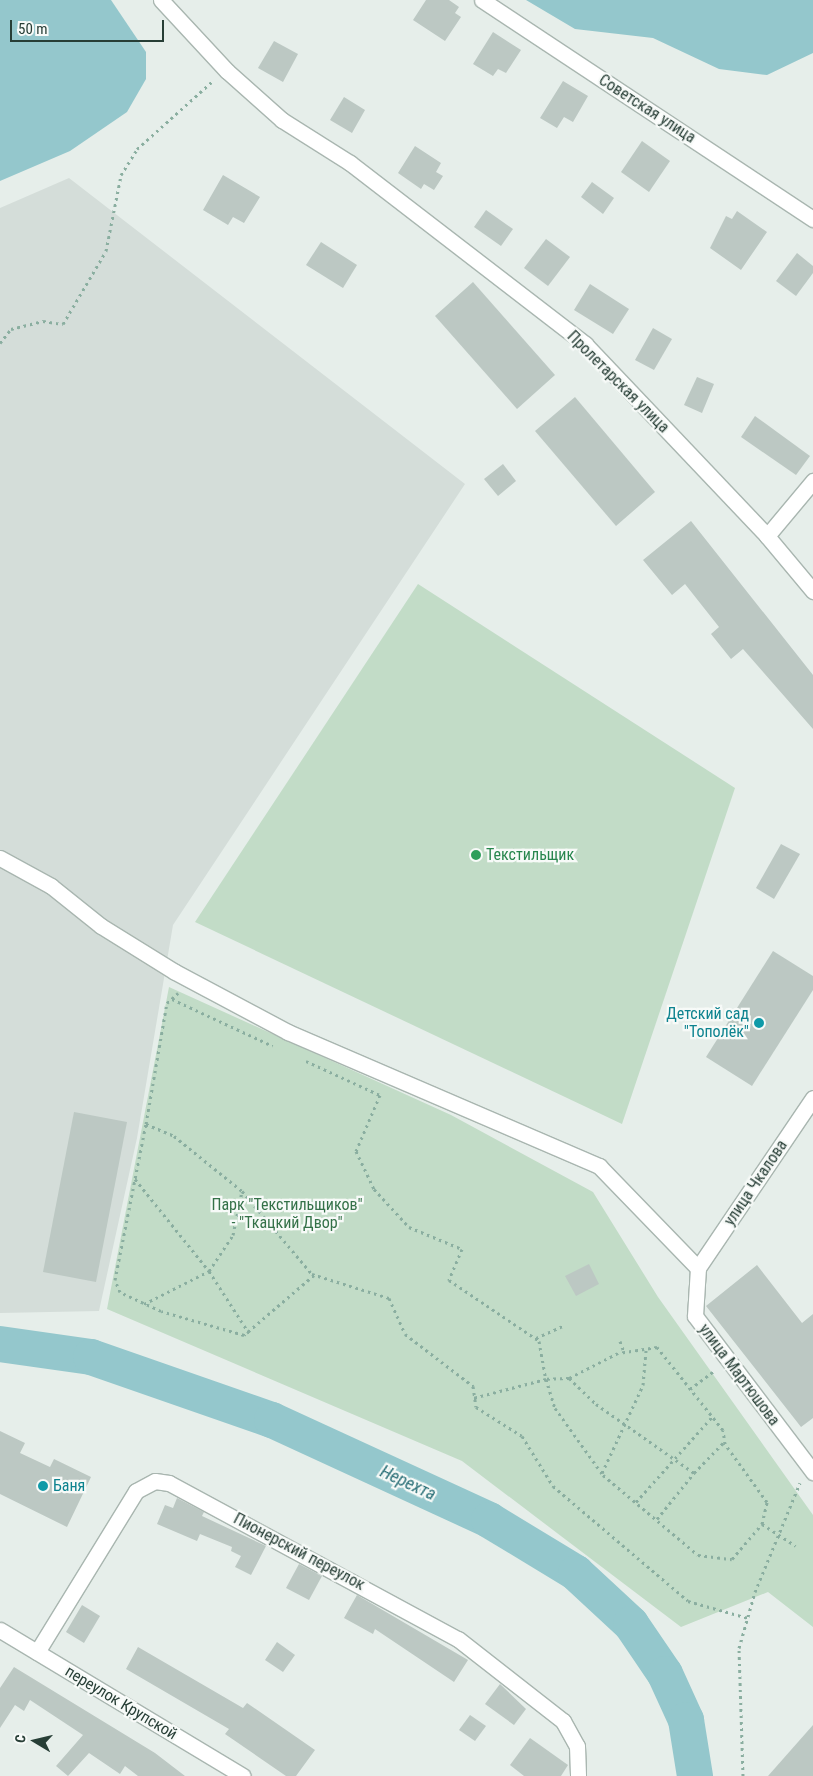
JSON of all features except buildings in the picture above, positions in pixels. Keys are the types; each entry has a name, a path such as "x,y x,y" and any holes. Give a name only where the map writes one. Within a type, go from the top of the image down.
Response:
{"street":[{"name":"Пролетарская улица","path":"161,0 227,71 282,120 350,163 585,344 767,536 813,591"},
{"name":"Советская улица","path":"482,0 813,219"},
{"path":"767,536 813,481"},
{"path":"0,858 51,886 102,926 190,980 288,1032 599,1166 698,1268"},
{"name":"улица Чкалова","path":"698,1268 813,1098"},
{"name":"улица Мартюшова","path":"698,1268 695,1316 813,1472"},
{"name":"Пионерский переулок","path":"37,1652 136,1491 155,1481 169,1482 354,1580 465,1645 563,1722 577,1746 578,1776"},
{"name":"переулок Крупской","path":"0,1630 242,1776"}],"path":[{"path":"0,343 12,329 43,321 62,324 106,251 121,175 137,149 189,99 227,71"},
{"path":"190,980 172,999 115,1280 120,1292 144,1304 216,1329 249,1333 314,1275"},
{"path":"172,999 276,1048"},
{"path":"302,1059 380,1095 356,1151 374,1189 409,1227 462,1249 449,1280 536,1339 546,1379 555,1408 602,1473 698,1555 732,1559 762,1524 767,1502 724,1442 723,1430 657,1347 624,1352 568,1378 546,1379 473,1398"},
{"path":"146,1124 174,1136 242,1190 314,1275 389,1298 405,1334 474,1386 473,1398 476,1407 522,1436 553,1486 688,1601 748,1618"},
{"path":"135,1179 210,1271 249,1333"},
{"path":"144,1304 210,1271 233,1234 242,1190"},
{"path":"536,1339 566,1325"},
{"path":"620,1341 624,1352"},
{"path":"602,1473 643,1385 646,1349"},
{"path":"690,1389 728,1360"},
{"path":"568,1378 624,1423 694,1473"},
{"path":"636,1502 673,1458 712,1417"},
{"path":"656,1520 694,1473 724,1442"},
{"path":"743,1776 739,1648 748,1618 801,1482 813,1472"},
{"path":"762,1524 796,1546"}],"shaded area":[{"path":"69,178 465,484 173,925 137,1138 99,1311 0,1313 0,208"}],"green space":[{"name":"Текстильщик","path":"418,584 735,788 622,1124 195,922"},
{"name":"Парк \"Текстильщиков\" - \"Ткацкий Двор\"","path":"169,987 451,1115 593,1192 658,1297 813,1515 813,1627 768,1592 681,1627 462,1461 107,1309"}],"water":[{"path":"0,0 111,0 146,52 146,79 127,112 70,151 0,181"},
{"path":"526,0 813,0 813,53 767,75 719,69 653,38 575,29"}],"waterway":[{"name":"Нерехта","path":"0,1344 91,1357 272,1420 489,1520 576,1573 631,1624 665,1674 686,1720 695,1776"}],"place":[{"name":"Текстильщик","path":"476,855"},
{"name":"Детский сад \"Тополёк\"","path":"759,1023"},
{"name":"Баня","path":"43,1486"}]}
